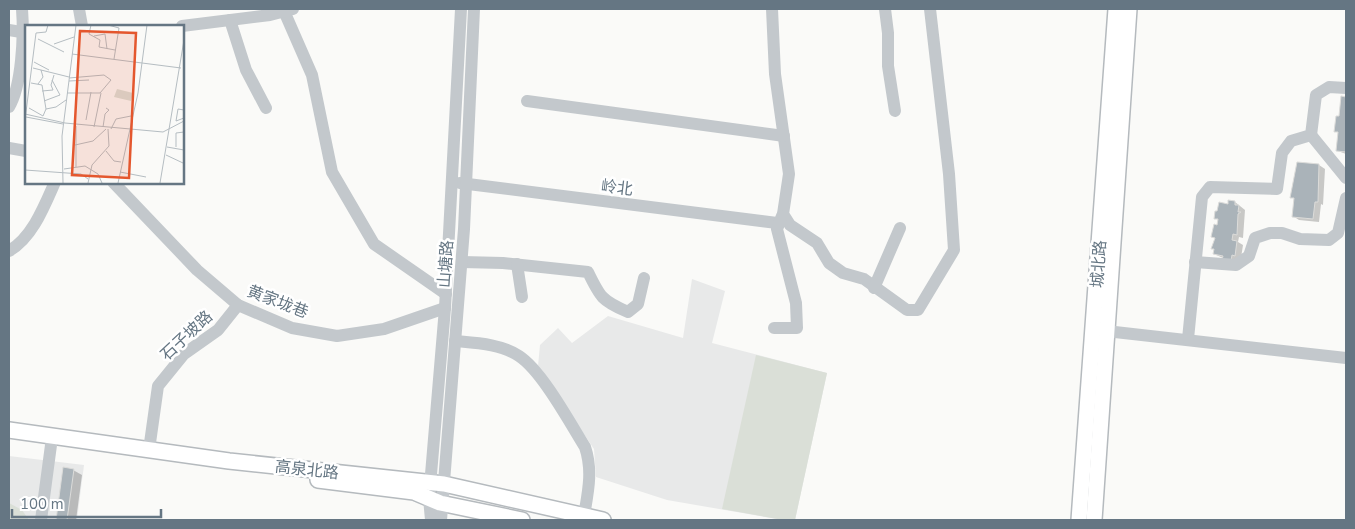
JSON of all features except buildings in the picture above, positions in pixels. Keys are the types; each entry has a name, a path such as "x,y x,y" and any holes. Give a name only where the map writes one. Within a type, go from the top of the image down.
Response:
{"main road":[{"name":"城北路","path":"1078,520 1116,9"},
{"name":"城北路","path":"1094,520 1129,9"},
{"name":"高泉北路","path":"9,430 229,461 438,483 604,520"},
{"name":"高泉北路","path":"9,440 414,492 435,500 522,520"}],"street":[{"path":"9,107 15,97 19,76 15,31 22,9"},
{"path":"79,9 82,25"},
{"name":"山塘路","path":"438,483 461,9"},
{"name":"山塘路","path":"431,520 438,483 455,341 462,262 474,9"},
{"path":"772,9 775,74 789,174 780,218 778,240 796,303 797,328 774,328"},
{"path":"885,9 888,33 888,66 895,112"},
{"path":"780,218 817,244 829,263 843,273 864,279 907,310 918,310 954,250 949,174 930,9"},
{"path":"184,26 288,10 312,75 332,172 374,244 446,294"},
{"path":"230,20 246,70 266,108"},
{"path":"1346,88 1329,87 1316,96 1311,136 1346,178"},
{"path":"527,101 784,136"},
{"path":"1188,339 1202,197 1210,187 1277,189 1282,153 1291,142 1311,136"},
{"path":"9,148 25,151"},
{"name":"岭北","path":"452,181 780,218"},
{"path":"9,251 21,242 42,212 54,184"},
{"name":"黄家垅巷","path":"115,184 197,270 238,305 292,328 337,336 384,329 445,308"},
{"path":"1195,262 1236,266 1249,256 1255,238 1270,232 1282,233 1300,239 1329,240 1338,233 1346,198"},
{"path":"874,288 900,228"},
{"path":"462,262 517,264 588,272 597,291 606,303 628,312 638,304 644,278"},
{"path":"517,264 522,296"},
{"name":"石子坡路","path":"149,450 158,386 184,354 218,330 238,305"},
{"path":"1106,331 1346,358"},
{"path":"455,341 500,347 520,356 545,384 585,447 588,457 591,479 584,516"},
{"path":"41,520 51,445"},
{"name":"山塘路","path":"435,500 441,520"}],"shaded area":[{"path":"692,279 725,291 712,343 827,373 795,520 783,520 667,500 596,477 594,449 538,366 540,345 558,328 572,343 608,316 683,338"},
{"path":"756,355 827,373 795,520 783,520 722,509"},
{"path":"9,456 84,465 77,520 9,520"},
{"path":"9,503 22,510 29,520 9,520"}]}
